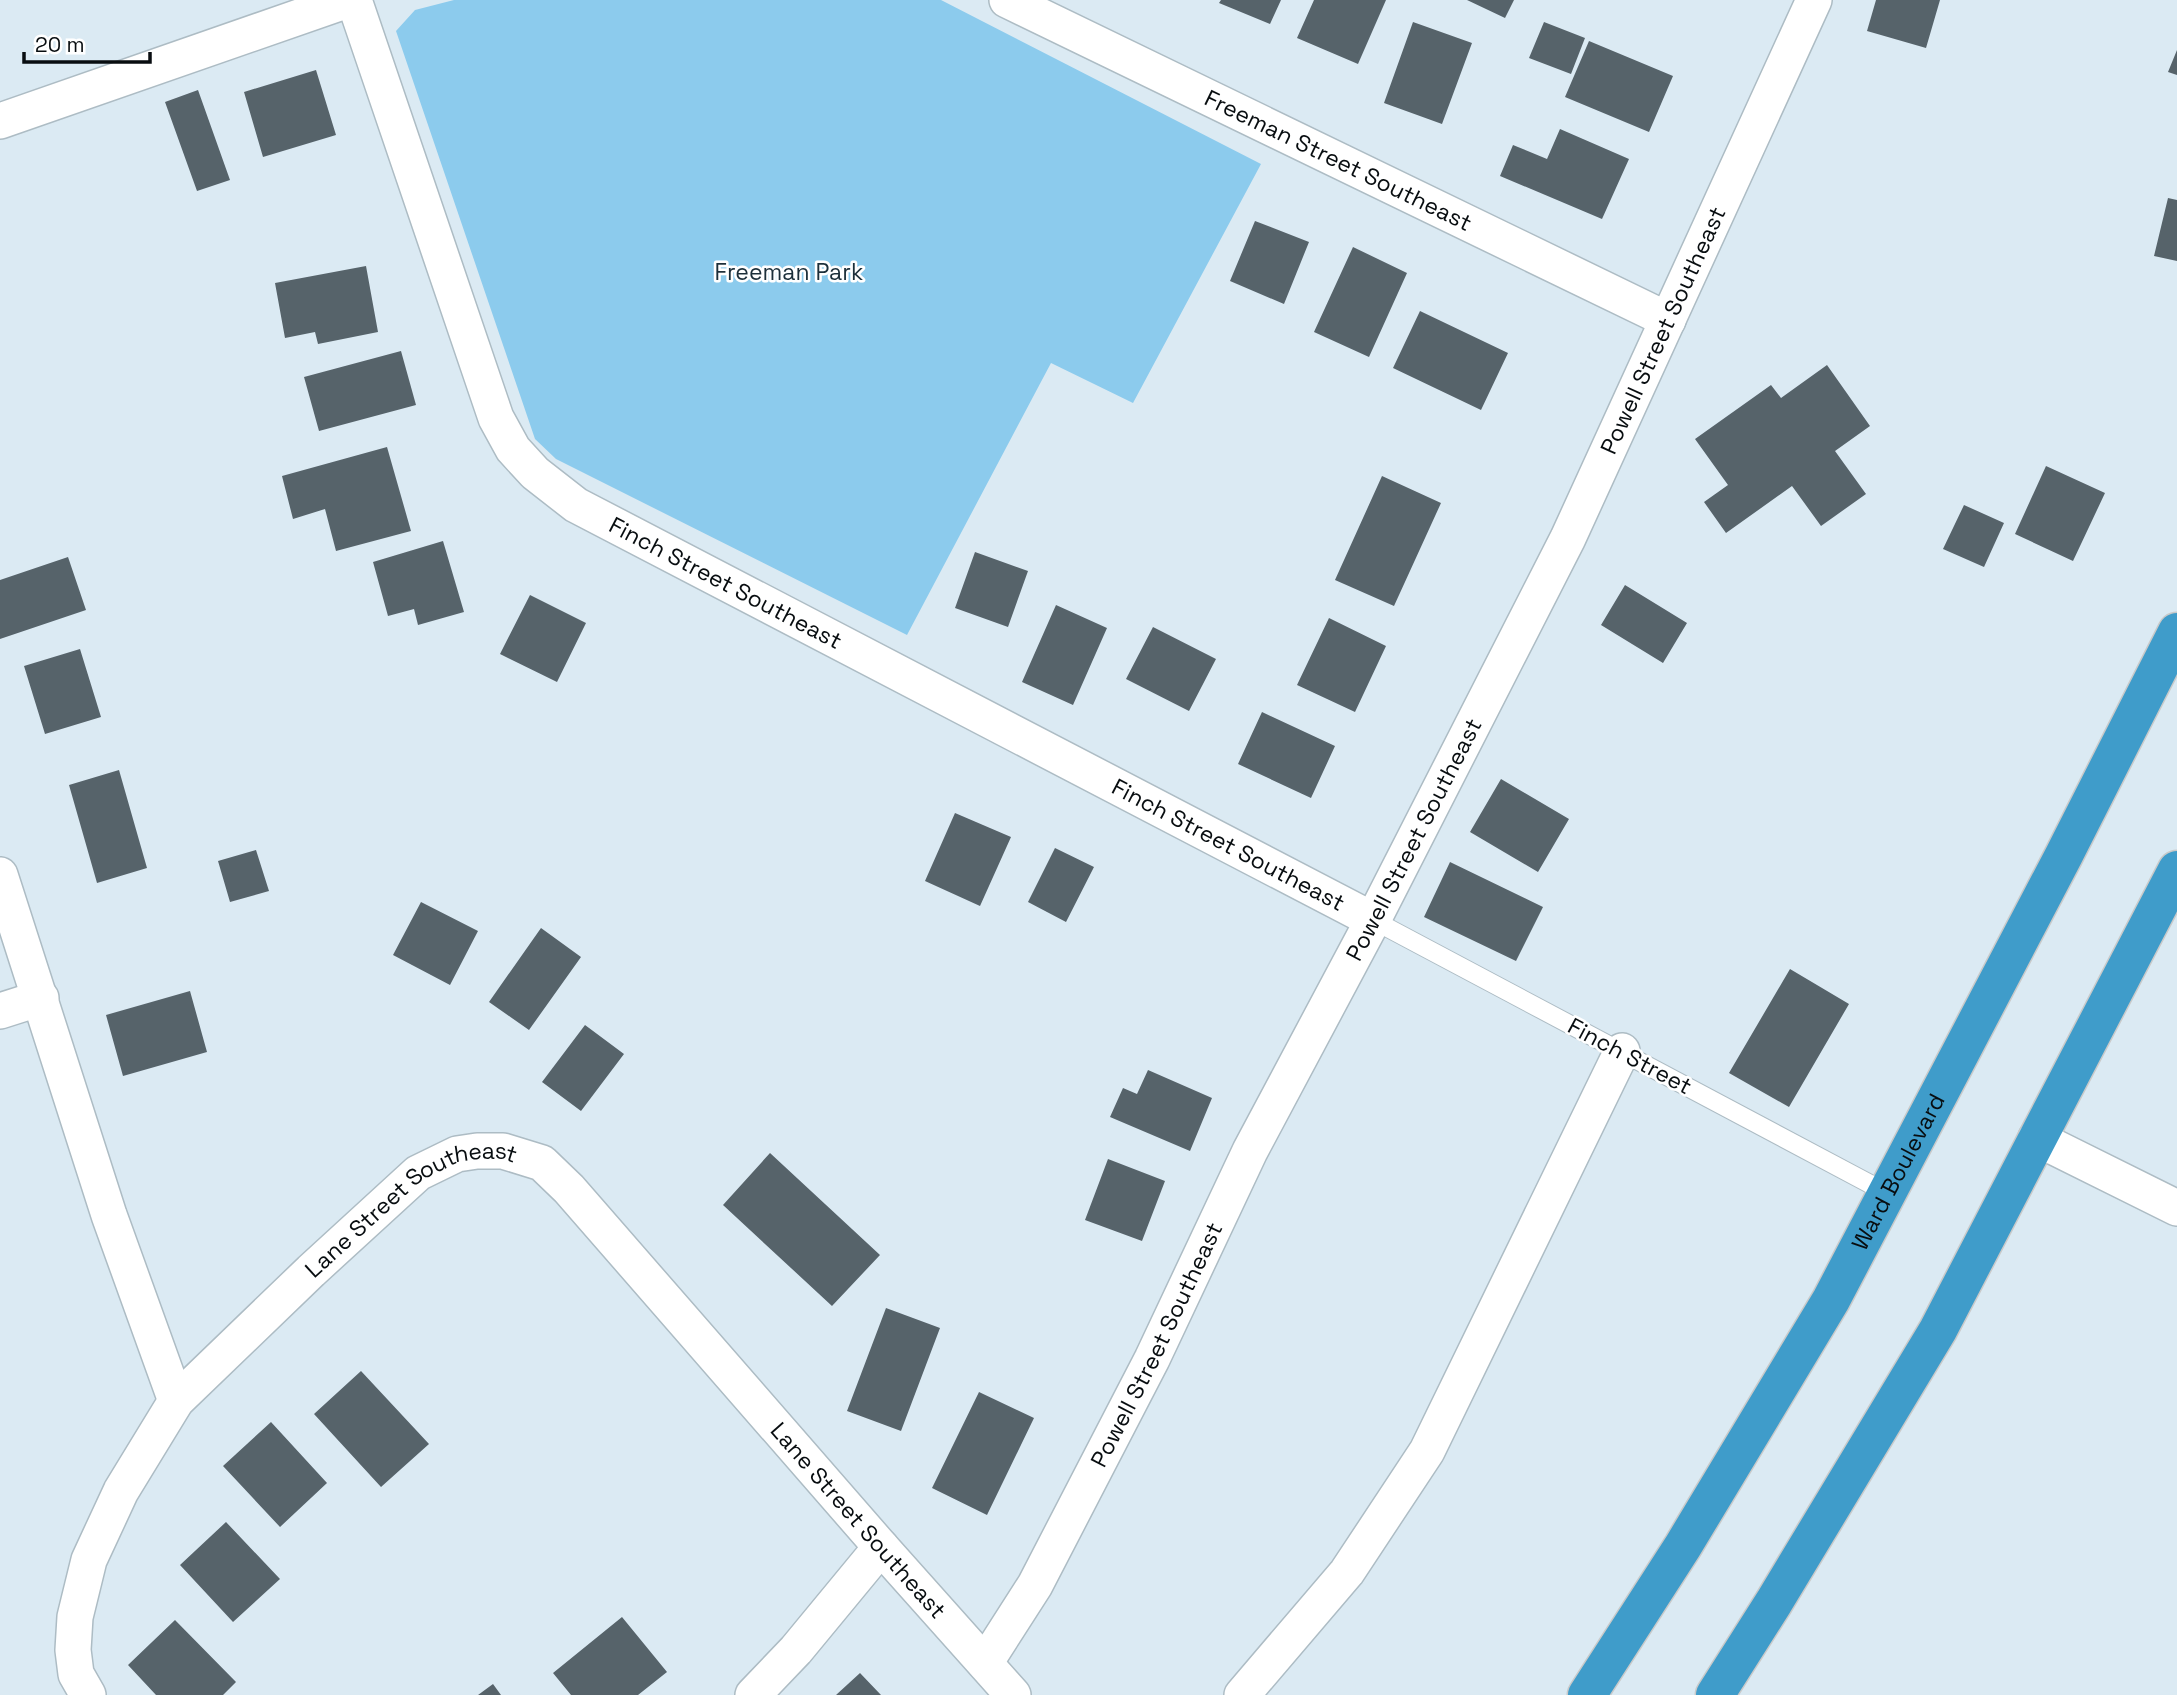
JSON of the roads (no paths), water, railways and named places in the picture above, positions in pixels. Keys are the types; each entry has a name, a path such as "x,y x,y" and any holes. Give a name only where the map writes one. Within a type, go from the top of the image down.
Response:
{"highway":[{"name":"Ward Boulevard","path":"1587,1695 1683,1546 1830,1300 2064,855 2177,632"},
{"path":"1715,1695 1938,1330 2177,870"}],"street":[{"path":"0,121 351,0"},
{"name":"Finch Street Southeast","path":"351,0 496,418 513,449 535,473 576,505 1373,920"},
{"name":"Freeman Street Southeast","path":"1007,0 1668,320"},
{"name":"Powell Street Southeast","path":"985,1663 1035,1585 1056,1545 1152,1359 1250,1151 1373,920 1568,538 1815,0"},
{"path":"0,874 109,1215 176,1401"},
{"path":"0,1011 41,998"},
{"path":"1242,1695 1347,1572 1427,1451 1622,1051"},
{"path":"2036,1138 2177,1209"},
{"name":"Lane Street Southeast","path":"88,1695 76,1674 73,1650 75,1617 89,1560 121,1491 176,1401 418,1173 457,1154 503,1151 542,1163 569,1189 1013,1695"},
{"path":"753,1695 796,1650 881,1547"}],"lane":[{"name":"Finch Street","path":"1373,920 1887,1194"}],"park label":[{"name":"Freeman Park","path":"789,272"}]}
